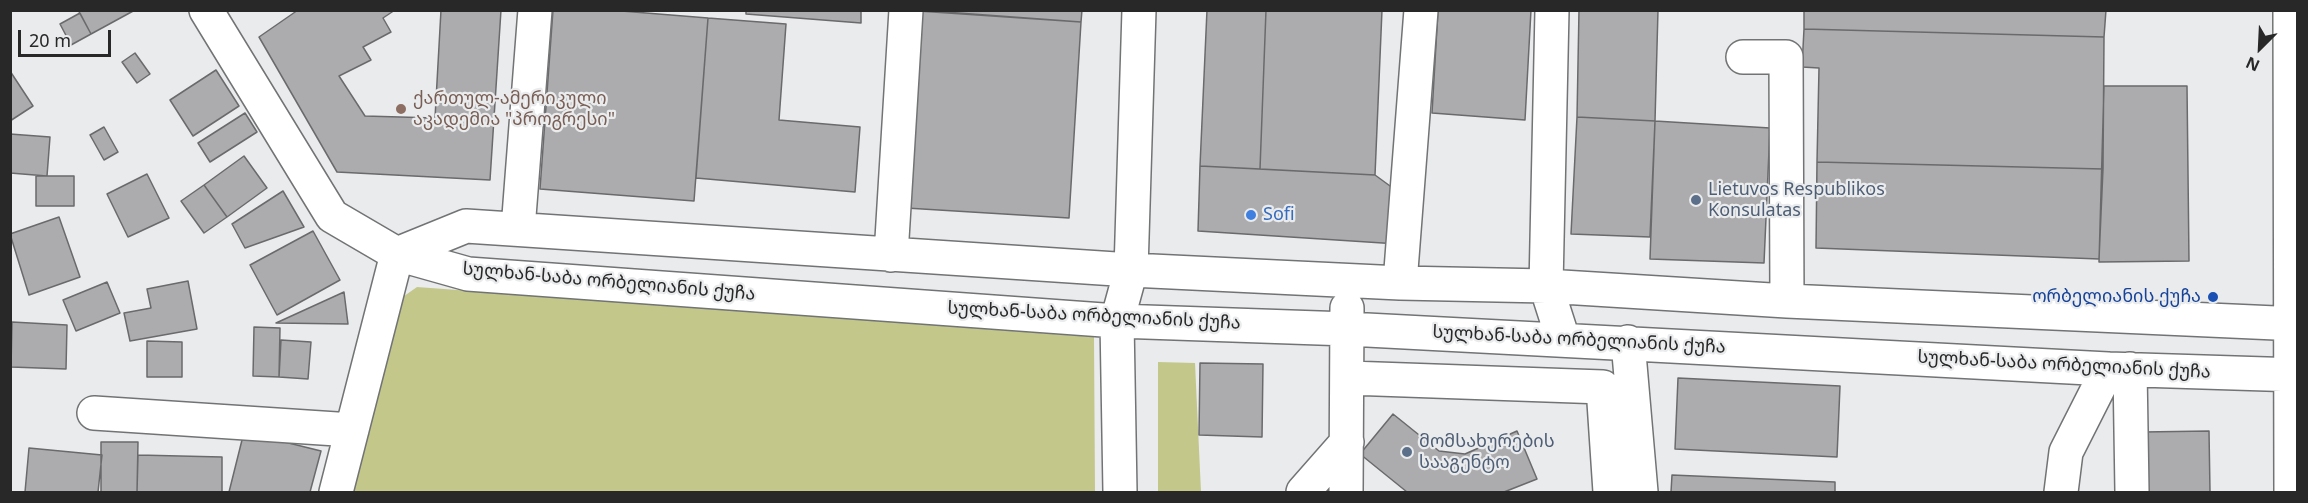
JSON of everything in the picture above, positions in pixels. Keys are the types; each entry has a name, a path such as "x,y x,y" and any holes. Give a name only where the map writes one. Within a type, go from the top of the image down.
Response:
{"street":[{"name":"სულხან-საბა ორბელიანის ქუჩა","path":"206,10 333,216 397,254 468,274 1117,321 1348,328 2119,369 2294,375"},
{"path":"518,229 536,10"},
{"path":"891,255 906,10"},
{"path":"1120,492 1117,321 1131,270 1139,10"},
{"path":"1400,283 1421,10"},
{"path":"1552,10 1546,286 1563,339"},
{"path":"2290,10 2295,323 2291,492"},
{"path":"1743,57 1786,57 1787,301"},
{"path":"336,492 397,254 466,226 1131,270 1347,281 1546,286 1787,301 2295,323"},
{"path":"1346,492 1347,281"},
{"path":"1628,342 1641,492"},
{"path":"2061,492 2066,452 2119,369"},
{"path":"2119,369 2132,492"},
{"path":"1348,378 1603,387 1610,492"},
{"path":"94,413 352,430"},
{"path":"1304,492 1347,442"}],"green space":[{"path":"417,287 1094,337 1095,492 348,492 397,301"},
{"path":"1158,362 1195,363 1201,492 1158,492"}],"building":[{"path":"78,10 135,10 91,34"},
{"path":"298,10 395,10 383,18 391,32 363,47 371,60 339,76 365,116 435,118 441,10 501,10 490,180 337,172 259,37"},
{"path":"553,10 609,10 708,18 694,201 540,189"},
{"path":"746,10 861,10 861,23 746,14"},
{"path":"918,10 1082,10 1081,22"},
{"path":"1207,10 1266,10 1260,169 1200,166"},
{"path":"1266,10 1382,10 1375,175 1260,169"},
{"path":"1438,10 1531,10 1525,120 1432,113"},
{"path":"1579,10 1658,10 1655,121 1577,117"},
{"path":"1804,10 2106,10 2104,37 1804,29"},
{"path":"918,11 1081,22 1069,218 906,208"},
{"path":"80,13 91,34 71,45 60,24"},
{"path":"708,18 786,24 779,120 860,127 855,192 696,178"},
{"path":"1804,29 2104,37 2103,169 1817,162 1819,68 1802,67"},
{"path":"135,53 150,74 137,83 122,62"},
{"path":"216,70 239,106 193,136 170,100"},
{"path":"10,71 33,106 10,121"},
{"path":"2104,86 2187,86 2189,261 2099,262"},
{"path":"245,113 257,132 210,162 198,143"},
{"path":"1577,117 1655,121 1650,237 1571,234"},
{"path":"1655,121 1770,128 1764,263 1650,259"},
{"path":"104,127 118,152 104,160 90,135"},
{"path":"10,134 50,137 47,176 10,173"},
{"path":"244,156 267,188 227,217 204,185"},
{"path":"1817,162 2103,169 2099,259 1816,248"},
{"path":"1200,166 1375,175 1401,194 1398,244 1198,231"},
{"path":"147,174 169,218 128,237 107,194"},
{"path":"36,176 74,176 74,206 36,206"},
{"path":"204,185 227,217 204,233 181,201"},
{"path":"283,191 304,227 245,248 232,224"},
{"path":"59,217 80,277 29,295 10,234"},
{"path":"313,231 340,280 277,315 250,265"},
{"path":"188,281 197,329 130,341 124,313 151,308 147,289"},
{"path":"107,282 120,313 76,331 63,300"},
{"path":"344,292 348,324 276,323"},
{"path":"12,322 67,325 66,369 11,367"},
{"path":"254,327 280,328 279,377 253,376"},
{"path":"281,340 311,342 308,379 279,377"},
{"path":"147,341 182,342 182,377 147,377"},
{"path":"1200,363 1263,364 1262,437 1199,435"},
{"path":"1678,378 1840,386 1837,457 1675,449"},
{"name":"მომსახურების სააგენტო","path":"1393,414 1439,451 1465,454 1517,431 1537,479 1504,492 1407,492 1360,454"},
{"path":"2209,431 2210,492 2144,492 2143,432"},
{"path":"244,432 321,451 310,492 229,492"},
{"path":"101,442 138,442 137,492 101,492"},
{"path":"29,448 102,455 98,492 25,492"},
{"path":"138,455 222,457 222,492 137,492"},
{"path":"1672,475 1835,482 1835,492 1671,492"}],"place":[{"name":"ქართულ-ამერიკული აკადემია \"პროგრესი\"","path":"401,109"},
{"name":"Lietuvos Respublikos Konsulatas","path":"1696,200"},
{"name":"Sofi","path":"1251,215"},
{"name":"ორბელიანის ქუჩა","path":"2213,297"},
{"name":"მომსახურების სააგენტო","path":"1407,452"}]}
